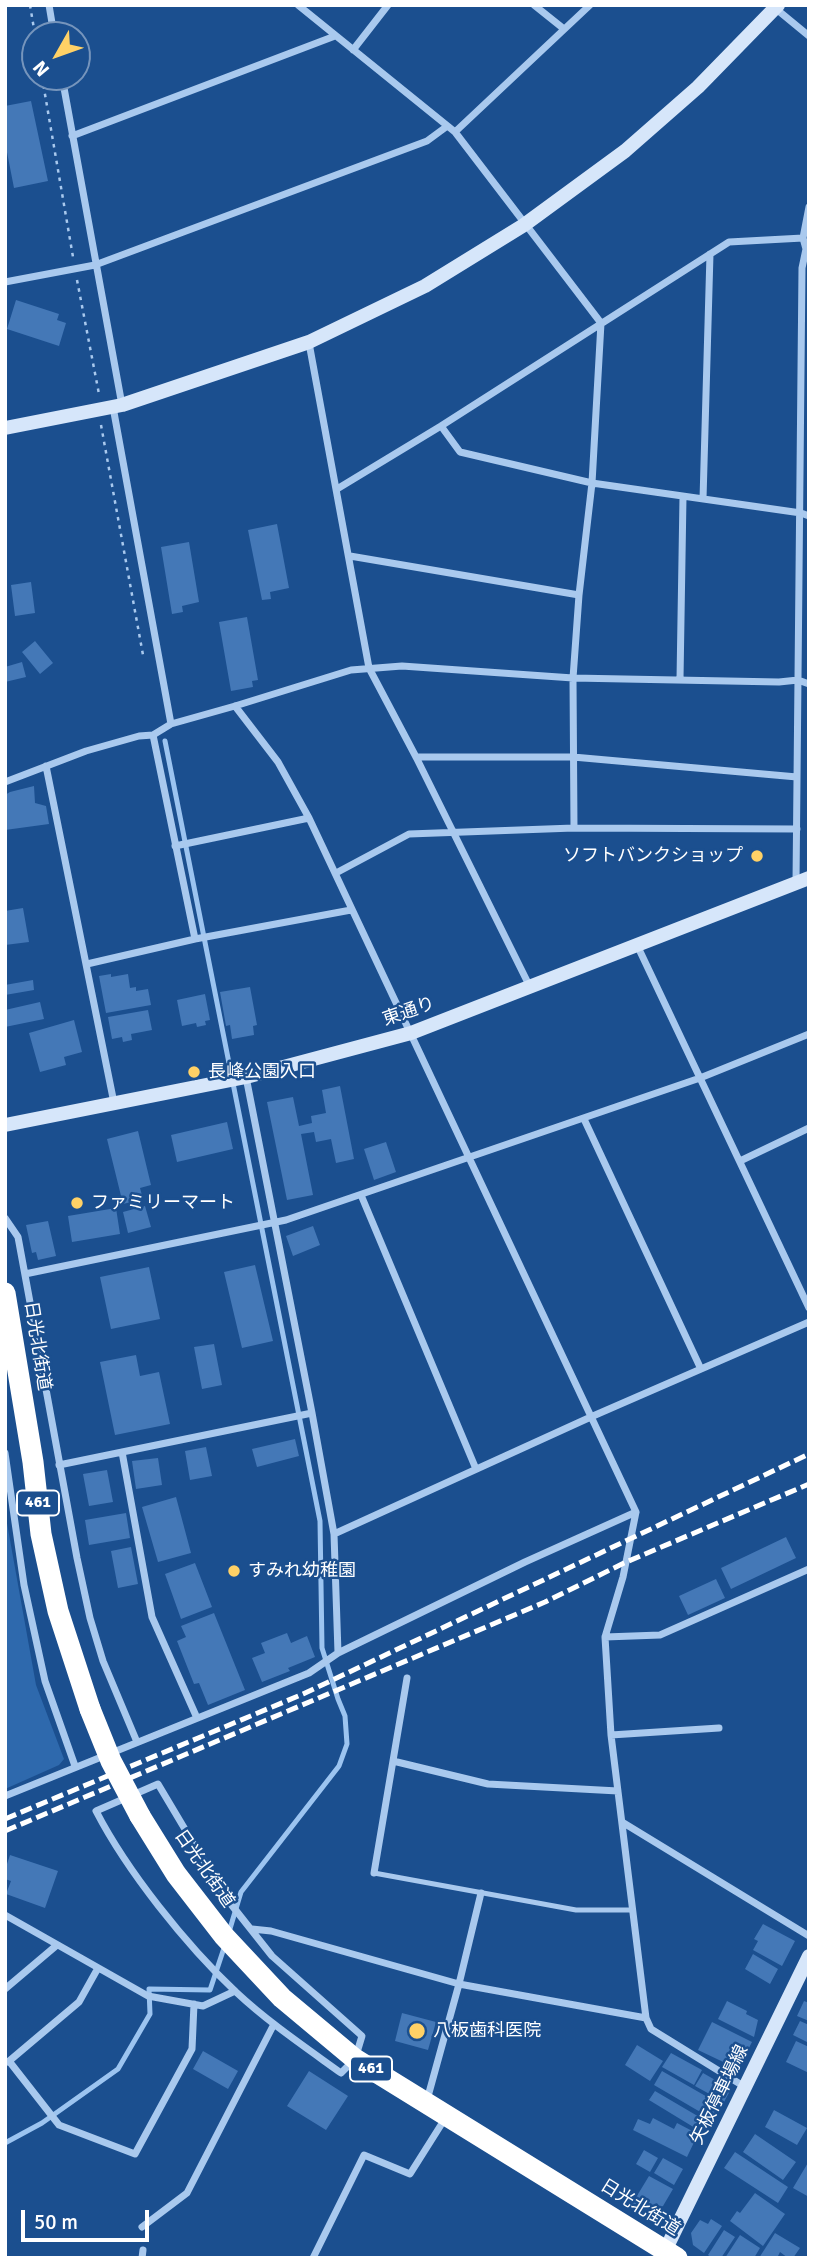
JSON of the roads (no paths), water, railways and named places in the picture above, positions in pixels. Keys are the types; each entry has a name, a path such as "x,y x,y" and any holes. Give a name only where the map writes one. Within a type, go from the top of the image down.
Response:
{"highway":[{"name":"日光北街道","path":"5,1293 33,1462 41,1534 58,1611 90,1709 111,1761 140,1816 176,1874 224,1936 282,1998 355,2059 668,2255"}],"street":[{"path":"298,5 455,132 601,323 592,483 573,678 574,828"},
{"path":"353,50 388,5"},
{"path":"534,5 564,29"},
{"path":"455,132 590,5"},
{"path":"5,429 112,407 309,342 425,286 524,225 625,151 698,87 775,6 809,36"},
{"path":"72,136 335,36"},
{"path":"64,91 95,265 112,407 171,723"},
{"path":"5,282 95,265 427,141 446,127"},
{"path":"803,880 797,829 797,777 805,515 802,268 807,250 803,238 809,207"},
{"path":"337,489 442,426 729,242 803,238"},
{"path":"703,499 710,254"},
{"path":"309,342 369,668 530,988"},
{"path":"442,426 460,452 592,483 805,515"},
{"path":"680,679 683,496"},
{"path":"350,556 579,595"},
{"path":"5,782 86,751 139,736 153,735 171,723 351,670 401,666 573,678 798,680 809,684"},
{"path":"234,706 278,762 309,818 636,1512 623,1577 606,1637 611,1735 646,2018 651,2029 745,2088"},
{"path":"153,735 195,939"},
{"path":"416,757 573,757 797,777"},
{"path":"46,766 114,1103"},
{"path":"175,846 309,818"},
{"path":"336,873 408,834 574,828 797,829"},
{"name":"東通り","path":"5,1125 246,1077 411,1033 803,880"},
{"path":"87,964 195,939 351,909"},
{"path":"637,945 809,1308"},
{"path":"25,1273 274,1222 361,1195 700,1078 809,1034"},
{"path":"246,1077 334,1534 338,1653"},
{"path":"583,1119 701,1367"},
{"path":"740,1161 809,1128"},
{"path":"361,1195 476,1469"},
{"path":"5,1218 18,1237 90,1618 103,1661 137,1742"},
{"path":"334,1534 701,1367 809,1322"},
{"path":"59,1465 312,1413"},
{"path":"122,1452 152,1617 197,1718"},
{"path":"5,1453 24,1585 45,1681 75,1766"},
{"path":"5,1796 309,1673 338,1653 525,1562 636,1512"},
{"path":"606,1637 660,1635 809,1569"},
{"path":"374,1873 407,1678"},
{"path":"611,1735 719,1728"},
{"path":"393,1761 488,1784 618,1791"},
{"path":"158,1784 214,1880 252,1929 272,1956 362,2036 355,2059 341,2073 274,2024 235,1991 179,1930 113,1843 96,1811 158,1784"},
{"path":"622,1822 809,1936"},
{"path":"426,2104 481,1893"},
{"path":"5,1915 148,1996 203,2006 235,1991"},
{"path":"252,1929 271,1931 459,1984 646,2018"},
{"path":"5,1989 57,1945"},
{"name":"矢板停車場線","path":"668,2255 809,1956"},
{"path":"98,1968 79,2002 7,2062 59,2125 135,2154 192,2049 194,2004"},
{"path":"142,2227 187,2193 274,2024"},
{"path":"313,2258 364,2155 410,2174 446,2116"}],"lane":[{"path":"374,1873 576,1910 632,1910"}],"waterway":[{"path":"165,741 320,1521 322,1648 345,1716 347,1744 339,1766 241,1892 229,1932"},
{"path":"5,2143 42,2123 118,2069 150,2014 149,1989 210,1990 225,1945"}],"railway":[{"path":"5,1819 303,1694 809,1454"},
{"path":"5,1831 545,1602 624,1563 809,1484"}],"place":[{"name":"ソフトバンクショップ","path":"757,856"},
{"name":"長峰公園入口","path":"194,1072"},
{"name":"ファミリーマート","path":"77,1203"},
{"name":"すみれ幼稚園","path":"234,1571"},
{"name":"八板歯科医院","path":"417,2031"}]}
